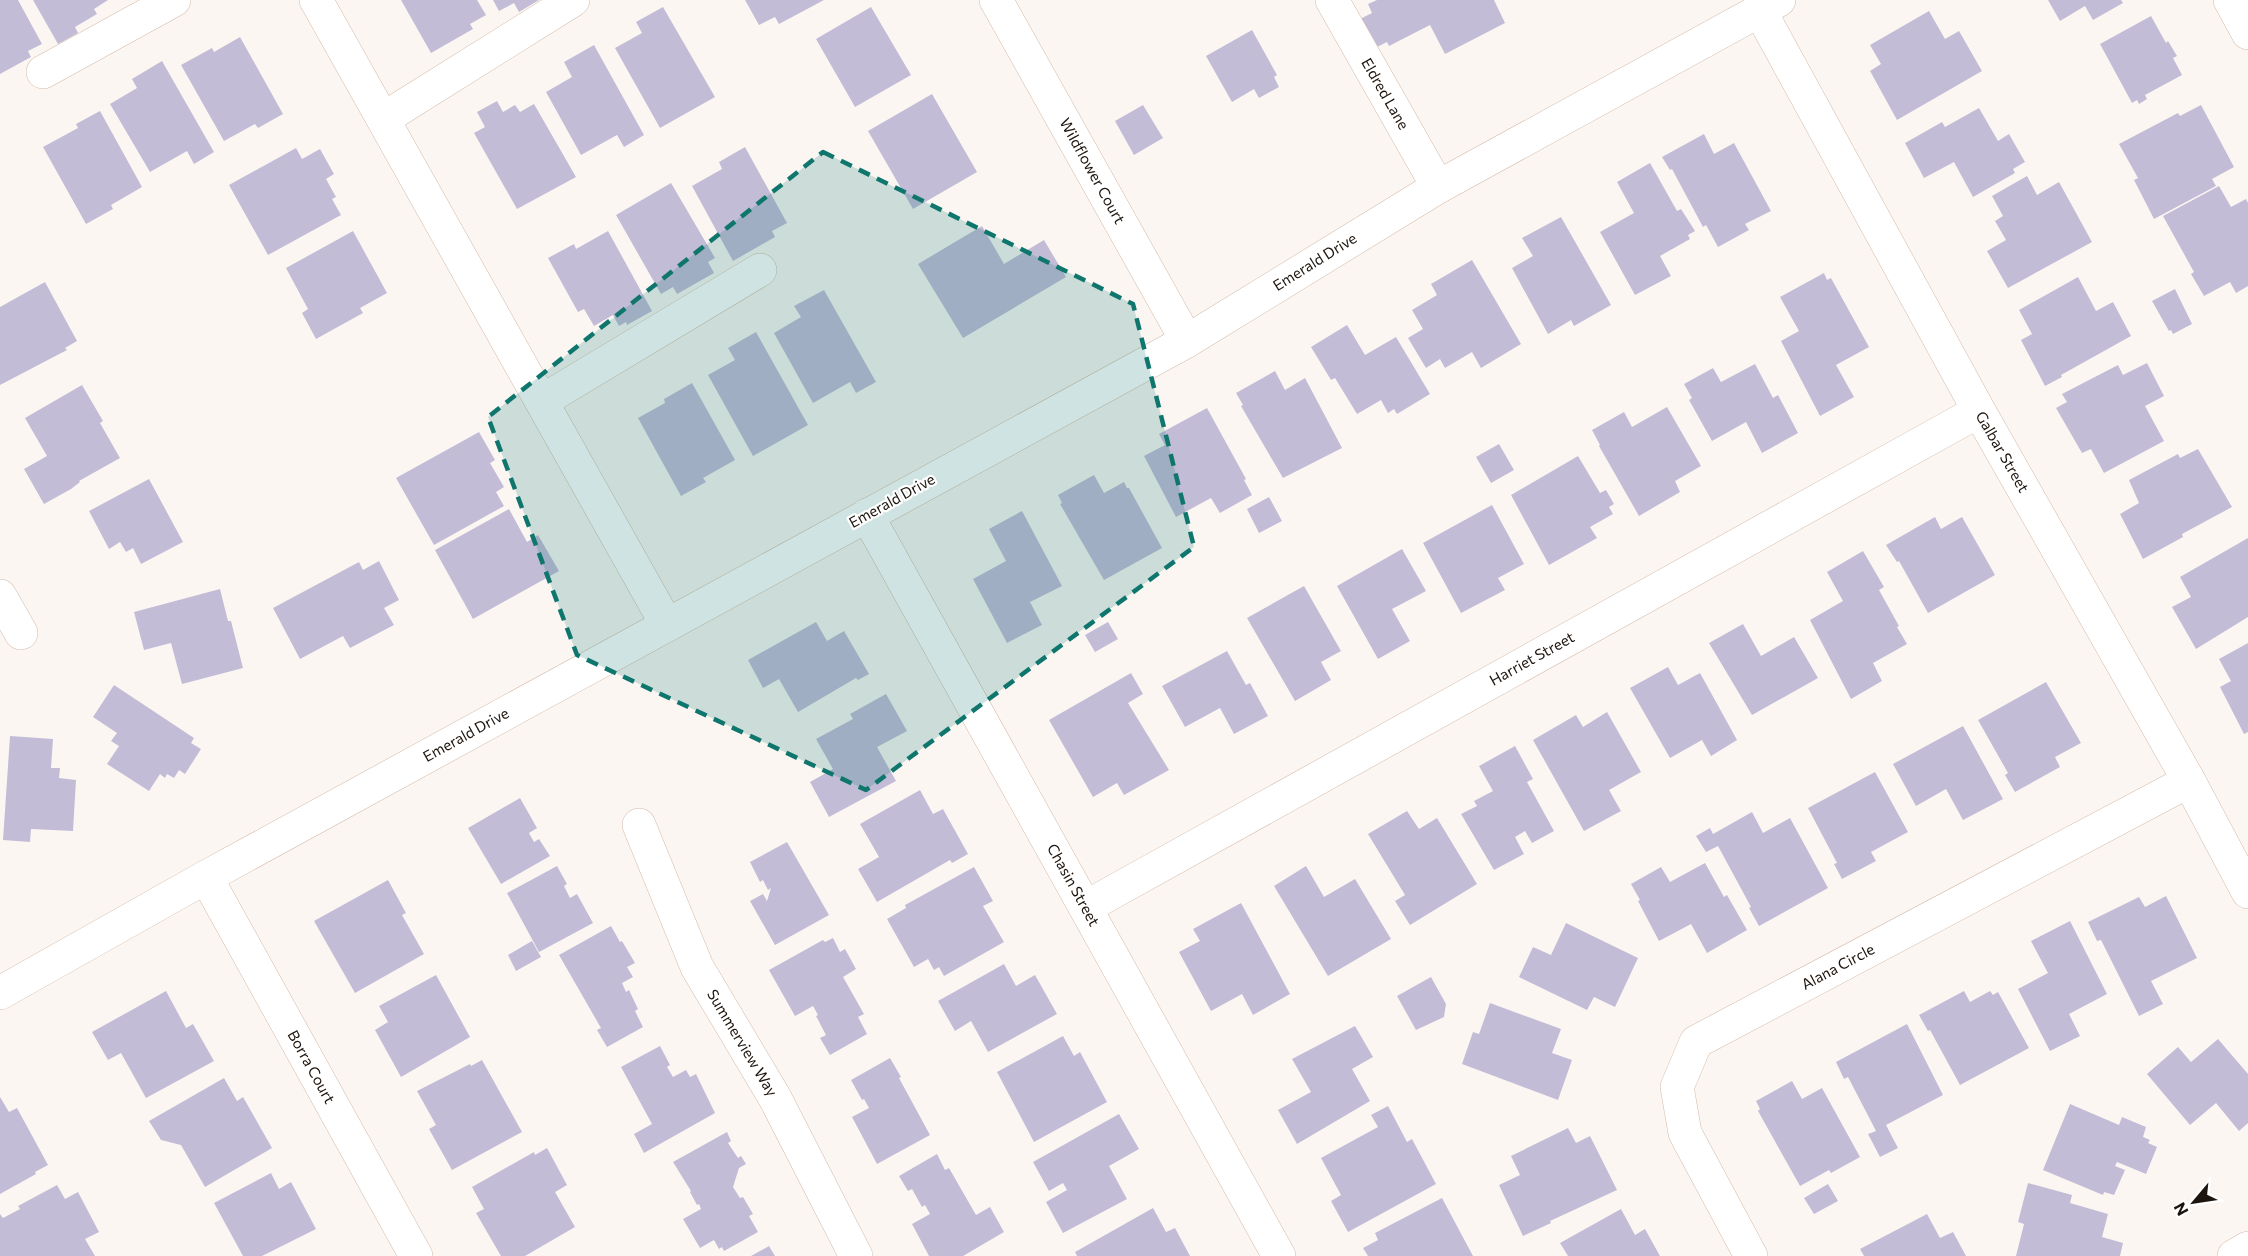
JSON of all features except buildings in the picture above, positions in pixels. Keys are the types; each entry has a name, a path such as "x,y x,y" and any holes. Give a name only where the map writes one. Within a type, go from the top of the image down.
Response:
{"street":[{"path":"43,72 174,0"},
{"path":"316,0 668,625"},
{"path":"383,119 573,0"},
{"name":"Wildflower Court","path":"996,0 1187,342"},
{"name":"Eldred Lane","path":"1332,0 1438,187"},
{"path":"2230,0 2248,33"},
{"name":"Emerald Drive","path":"0,993 206,877 1187,342 1438,187 1769,5"},
{"name":"Galbar Street","path":"1769,5 1979,411 2189,781 2248,892"},
{"path":"542,401 760,270"},
{"name":"Harriet Street","path":"1086,907 1979,411"},
{"name":"Chasin Street","path":"867,515 1279,1256"},
{"path":"0,596 21,633"},
{"name":"Alana Circle","path":"1751,1256 1685,1134 1677,1087 1696,1042 2189,781"},
{"name":"Summerview Way","path":"639,825 697,967 775,1098 856,1256"},
{"name":"Borra Court","path":"206,877 416,1256"},
{"path":"2234,1256 2248,1248"}],"highlighted area":[{"path":"823,152 1133,304 1194,547 866,790 577,655 488,417"}]}
